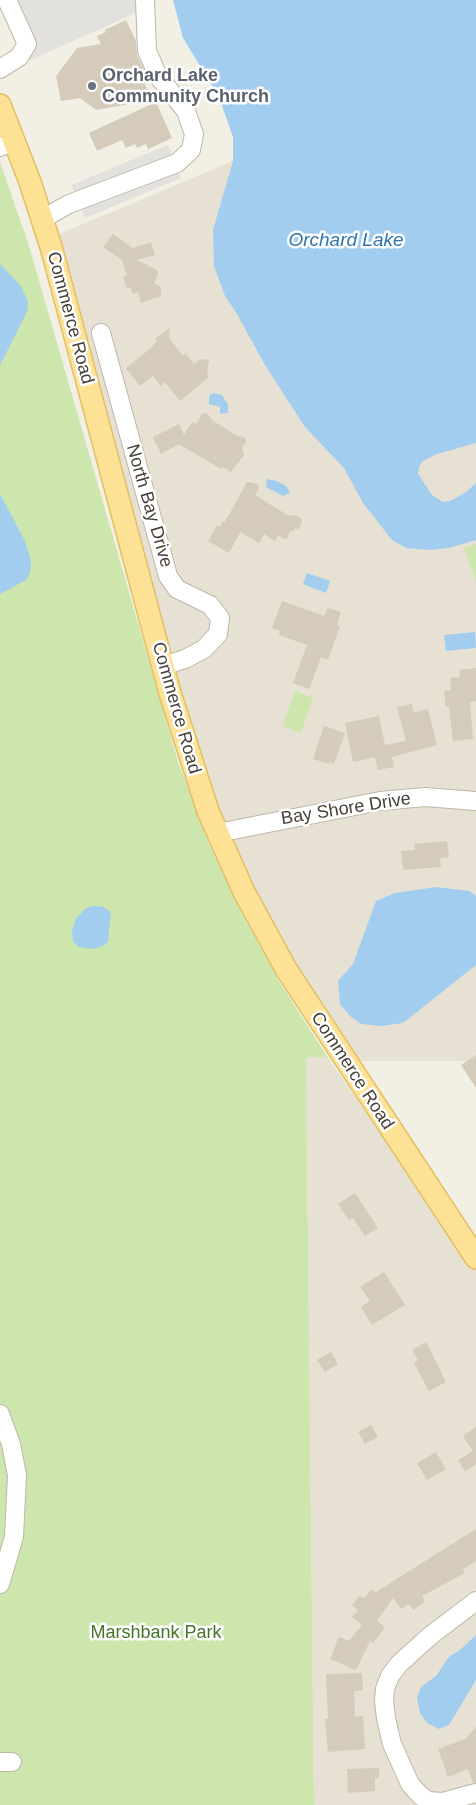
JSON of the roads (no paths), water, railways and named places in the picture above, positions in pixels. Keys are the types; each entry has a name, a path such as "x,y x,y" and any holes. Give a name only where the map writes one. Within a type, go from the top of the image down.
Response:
{"main road":[{"name":"Commerce Road","path":"0,104 7,144 42,218 161,661 190,758 218,833 248,899 294,983 476,1258"}],"street":[{"path":"0,69 19,57 27,44 7,0"},
{"path":"42,218 68,204 177,163 191,150 194,134 186,112 158,76 147,52 145,0"},
{"name":"North Bay Drive","path":"100,333 168,576 177,589 210,605 220,616 218,634 204,649 182,650 161,661"},
{"name":"Bay Shore Drive","path":"218,833 380,800 425,797 476,801"},
{"path":"0,1414 11,1444 17,1475 16,1515 5,1555 0,1584"},
{"path":"476,1601 430,1636 399,1664 390,1676 385,1689 386,1718 392,1744 410,1784 435,1803 476,1793"}],"water":[{"name":"Orchard Lake","path":"173,0 476,0 476,443 437,454 423,461 419,467 418,474 432,495 443,502 450,501 466,492 476,483 476,540 449,548 430,550 406,548 392,540 363,503 344,468 305,427 265,365 225,296 214,266 213,230 233,161 233,137 219,97 183,38"},
{"path":"0,264 20,285 28,301 27,312 0,365"},
{"path":"213,393 222,395 228,405 228,413 220,414 220,407 209,404 209,396"},
{"path":"267,479 277,481 286,486 290,492 283,496 266,487"},
{"path":"0,494 25,541 31,561 30,573 26,580 0,594"},
{"path":"307,573 330,581 326,593 303,584"},
{"path":"475,632 476,648 446,651 444,635"},
{"path":"436,887 469,891 476,896 476,965 403,1023 381,1026 361,1024 350,1016 340,1004 338,981 353,964 376,901 395,893"},
{"path":"94,906 103,907 111,912 108,941 103,946 93,949 79,947 73,941 72,930 76,919 86,908"},
{"path":"476,1635 476,1680 449,1725 439,1729 427,1723 420,1713 417,1698 421,1687 436,1676 449,1657 460,1650"}],"place":[{"name":"Orchard Lake Community Church","path":"92,86"}],"park label":[{"name":"Marshbank Park","path":"156,1633"}]}
